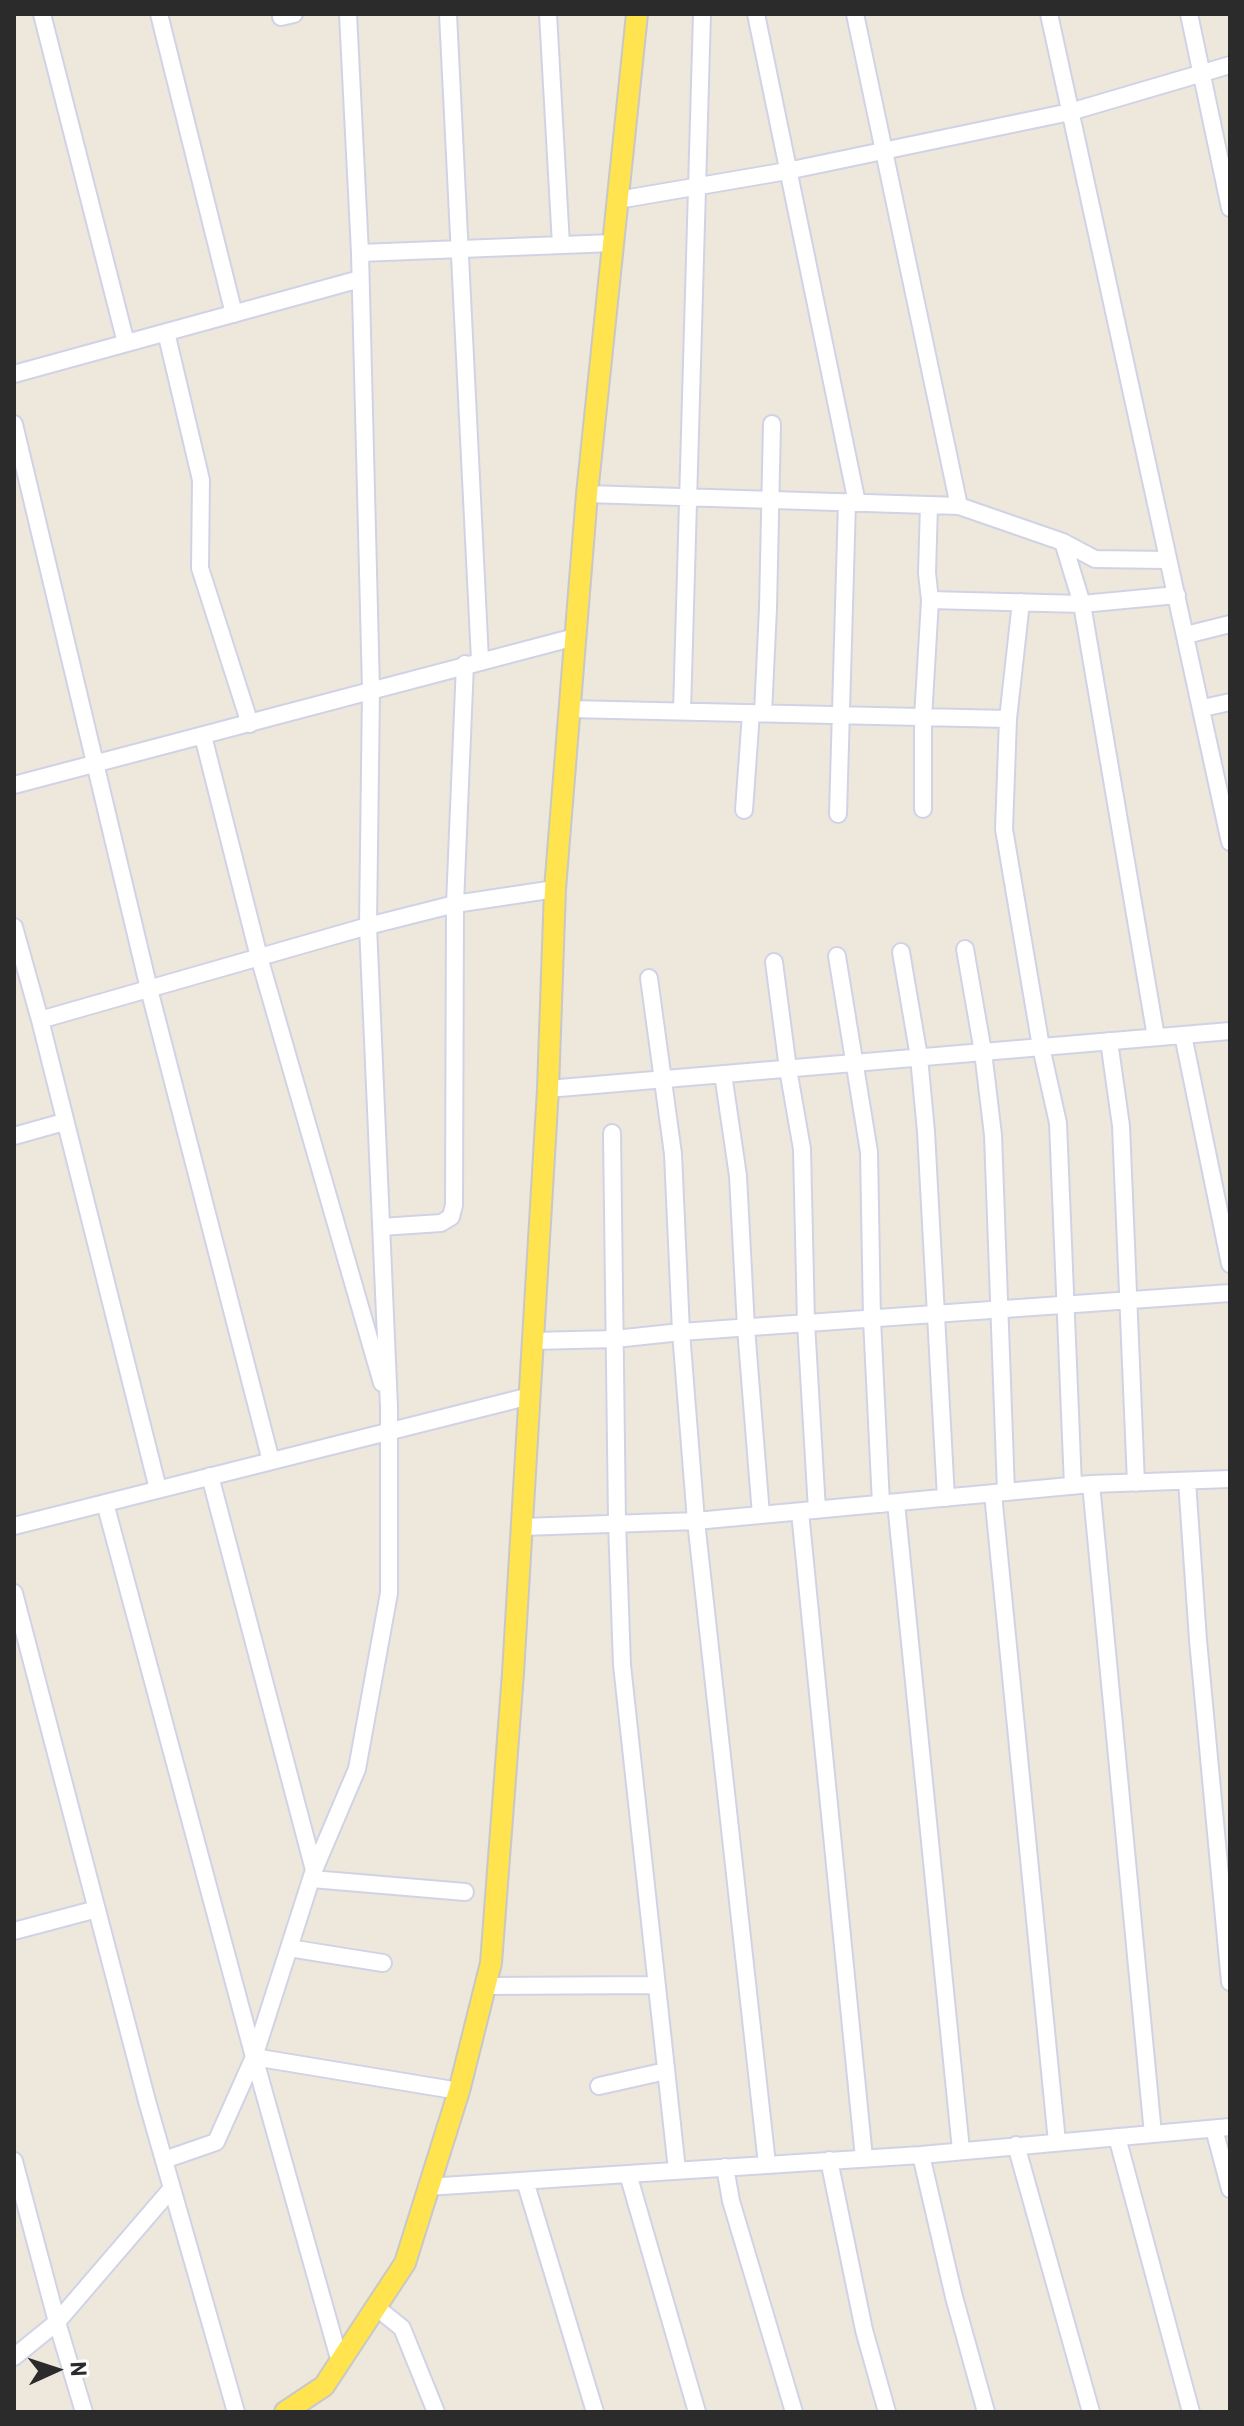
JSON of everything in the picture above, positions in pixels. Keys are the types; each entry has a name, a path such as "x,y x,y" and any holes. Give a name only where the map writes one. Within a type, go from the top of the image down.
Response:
{"main road":[{"path":"285,2412 309,2405 405,2263 459,2091 491,1963 530,1396 548,1089 555,889 587,494 637,14"}],"street":[{"path":"42,14 126,343"},
{"path":"159,14 234,314"},
{"path":"164,2160 216,2142 254,2057 313,1875 357,1769 389,1593 389,1407 368,926 371,690 360,253 348,14"},
{"path":"381,1227 441,1223 451,1217 454,1205 455,904 472,662 460,249 448,14"},
{"path":"548,14 561,245"},
{"path":"682,711 702,14"},
{"path":"756,14 852,502 840,715 838,814"},
{"path":"855,14 959,506"},
{"path":"1049,14 1230,842"},
{"path":"1189,14 1230,208"},
{"path":"618,200 787,171 1070,112 1201,71 1230,65"},
{"path":"360,253 613,243"},
{"path":"14,374 360,279"},
{"path":"166,332 201,480 200,568 250,724"},
{"path":"14,424 149,989 271,1461"},
{"path":"744,810 757,713 772,424"},
{"path":"587,494 959,506 1063,542 1095,559 1167,560"},
{"path":"923,809 923,718 930,600 927,573 929,505"},
{"path":"1063,542 1082,604 1156,1037"},
{"path":"930,600 1082,604 1177,595"},
{"path":"1021,602 1008,719 1004,829 1041,1047 1058,1123 1073,1486"},
{"path":"1186,635 1230,624"},
{"path":"14,785 575,637"},
{"path":"1203,708 1230,702"},
{"path":"569,709 1008,719"},
{"path":"203,736 259,957 389,1407"},
{"path":"40,1020 368,926 455,904 555,889"},
{"path":"14,927 158,1489"},
{"path":"965,949 983,1052 993,1135 1000,1310 1000,1493 1057,2142"},
{"path":"901,952 919,1057 946,1498"},
{"path":"837,956 869,1152 872,1319 889,1504 961,2150"},
{"path":"774,962 802,1149 809,1511 864,2158"},
{"path":"649,978 673,1154 681,1332 696,1521 767,2164"},
{"path":"548,1089 1230,1031"},
{"path":"1183,1035 1230,1264"},
{"path":"1109,1041 1121,1126 1136,1483"},
{"path":"723,1074 738,1176 761,1515"},
{"path":"14,1136 64,1122"},
{"path":"612,1133 622,1665 677,2170"},
{"path":"532,1341 615,1339 1230,1293"},
{"path":"14,1526 530,1396"},
{"path":"210,1476 313,1875"},
{"path":"522,1527 696,1521 1091,1484 1230,1479"},
{"path":"1187,1481 1198,1640 1230,1982"},
{"path":"1091,1484 1153,2134"},
{"path":"105,1503 254,2057 340,2362"},
{"path":"14,1593 164,2160 236,2412"},
{"path":"313,1875 465,1892"},
{"path":"14,1931 97,1909"},
{"path":"289,1948 383,1963"},
{"path":"484,1986 656,1985"},
{"path":"254,2057 459,2091"},
{"path":"599,2086 666,2071"},
{"path":"427,2187 921,2155 1222,2128 1230,2189"},
{"path":"1117,2137 1191,2412"},
{"path":"1016,2145 1091,2412"},
{"path":"921,2155 954,2297 986,2412"},
{"path":"829,2160 864,2330 887,2412"},
{"path":"14,2161 84,2412"},
{"path":"725,2167 731,2201 794,2412"},
{"path":"628,2174 697,2412"},
{"path":"525,2181 595,2412"},
{"path":"14,2357 57,2322 172,2188"},
{"path":"376,2307 402,2328 436,2412"}]}
